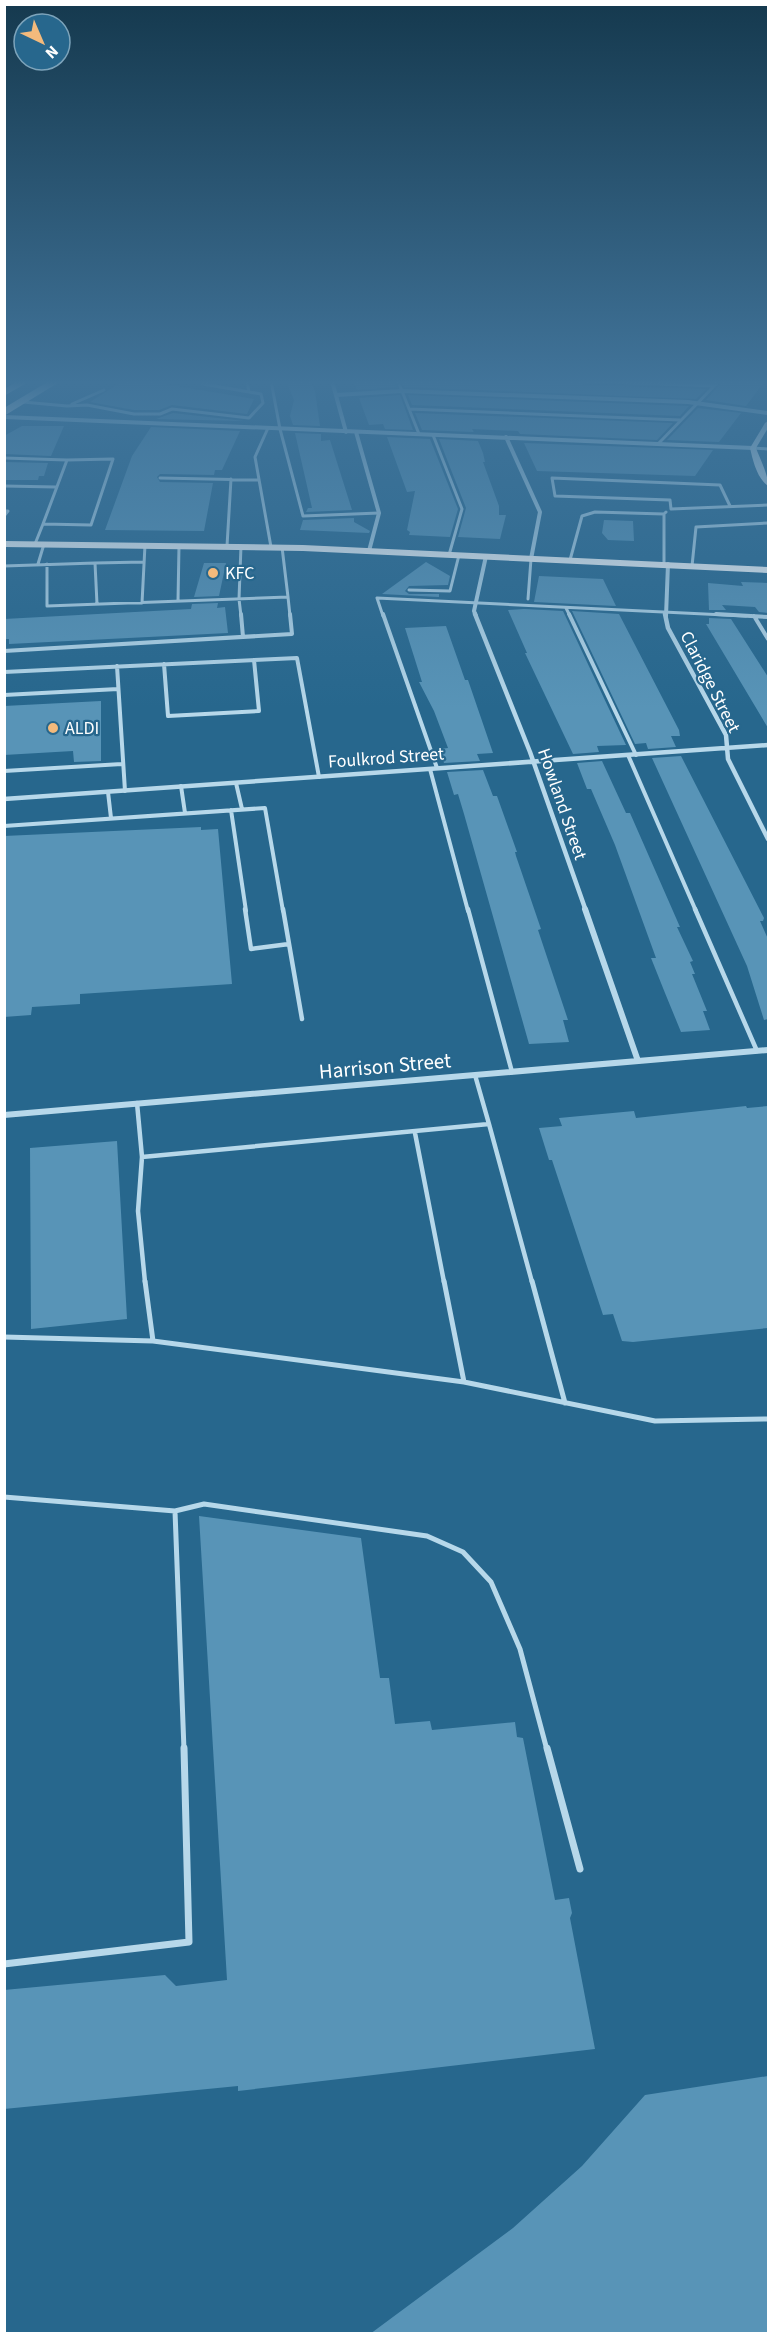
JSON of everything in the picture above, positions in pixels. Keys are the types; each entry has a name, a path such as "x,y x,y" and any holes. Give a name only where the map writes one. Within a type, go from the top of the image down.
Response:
{"highway":[{"path":"4,544 276,547 768,570"}],"street":[{"path":"369,551 379,513 372,490"},
{"path":"530,490 540,512 531,559"},
{"path":"474,604 486,556"},
{"name":"Claridge Street","path":"666,564 665,613 668,628 726,735 728,759 768,839"},
{"name":"Howland Street","path":"474,604 474,610 533,762 638,1061"},
{"name":"Foulkrod Street","path":"4,799 768,746"},
{"name":"Harrison Street","path":"4,1114 768,1050"}],"lane":[{"path":"38,564 42,524 55,490"},
{"path":"42,524 91,525 102,490"},
{"path":"227,546 230,490"},
{"path":"4,651 292,634 288,597 262,490"},
{"path":"296,490 303,516 379,513"},
{"path":"409,590 450,591 462,509 455,490"},
{"path":"554,490 555,496 670,500 671,509"},
{"path":"722,490 730,506"},
{"path":"570,560 582,516 595,512 664,514 671,509 768,505"},
{"path":"4,511 8,511 4,516"},
{"path":"664,514 666,564"},
{"path":"692,566 696,527 768,523"},
{"path":"141,603 146,545"},
{"path":"178,601 179,546"},
{"path":"241,546 239,599 243,637"},
{"path":"528,599 531,559"},
{"path":"4,566 144,562"},
{"path":"94,563 97,604"},
{"path":"47,564 47,606 288,597"},
{"path":"437,768 377,598 768,617"},
{"path":"566,608 636,755"},
{"path":"754,616 768,639"},
{"path":"4,672 297,658 319,777"},
{"path":"164,664 168,716 259,711 254,660"},
{"path":"117,666 124,791"},
{"path":"4,695 118,689"},
{"path":"628,755 757,1051"},
{"path":"4,771 122,764"},
{"path":"430,769 512,1072"},
{"path":"236,783 242,809"},
{"path":"181,786 184,813"},
{"path":"108,792 111,818"},
{"path":"4,826 265,808 302,1019"},
{"path":"231,810 251,949 289,944"},
{"path":"475,1075 565,1403"},
{"path":"137,1103 142,1157 138,1211 153,1341"},
{"path":"142,1157 489,1124"},
{"path":"415,1132 464,1382"},
{"path":"4,1337 153,1341 464,1382 655,1421 768,1419"},
{"path":"4,1497 175,1511 204,1504 216,1505 427,1536 463,1552 491,1582 520,1649 580,1869"},
{"path":"4,1964 189,1942 188,1834 175,1511"}],"building":[{"path":"120,490 212,490 204,531 105,530"},
{"path":"308,490 346,490 352,510 306,512 308,508 312,508"},
{"path":"406,490 450,490 458,509 450,537 409,535 410,532 407,530 415,491 407,492"},
{"path":"459,490 493,490 499,506 499,515 506,515 500,539 458,537 466,508"},
{"path":"354,518 354,522 370,531 369,533 300,530 303,520"},
{"path":"604,520 633,521 634,541 608,540 602,533"},
{"path":"426,562 450,576 448,585 409,586 405,591 409,594 439,594 439,597 382,594"},
{"name":"KFC","path":"204,563 226,563 219,596 194,597"},
{"path":"539,576 603,579 616,606 534,602"},
{"path":"741,582 768,583 768,613 759,612 755,607 722,605 726,610 709,610 708,583 743,586"},
{"path":"218,603 217,608 225,607 228,633 9,644 9,639 4,639 4,619 191,609 192,604"},
{"path":"508,610 563,611 626,745 597,746 599,752 573,754 525,653 527,653"},
{"path":"572,611 619,614 679,730 680,736 671,736 676,747 648,749 646,743 635,744"},
{"path":"709,618 731,619 768,677 768,728 706,624 709,624"},
{"path":"446,626 465,680 468,680 493,753 477,754 480,761 444,763 439,749 448,748 434,711 419,682 422,682 405,628"},
{"name":"ALDI","path":"101,701 101,761 74,762 73,751 4,755 4,706"},
{"path":"681,756 764,918 760,921 768,939 768,1019 764,1020 747,966 652,758"},
{"path":"602,761 626,813 630,813 680,927 677,927 693,961 690,962 695,974 692,974 707,1011 703,1011 710,1030 681,1032 665,993 651,958 656,958 615,845 591,789 587,789 577,763"},
{"path":"483,770 493,796 497,796 517,852 515,852 516,856 541,929 538,930 568,1020 563,1020 569,1042 529,1044 458,794 454,795 447,772"},
{"path":"201,827 201,830 218,829 232,984 80,994 80,1004 32,1007 31,1015 4,1017 4,836"},
{"path":"746,1106 747,1108 768,1106 768,1328 633,1342 622,1341 613,1314 603,1315 552,1160 549,1160 539,1128 562,1126 559,1118 634,1111 636,1118"},
{"path":"117,1141 127,1319 31,1329 30,1148"},
{"path":"199,1516 361,1538 380,1678 389,1678 395,1724 430,1721 432,1730 515,1722 517,1737 523,1738 555,1900 569,1898 572,1913 570,1918 595,2049 238,2091 238,2086 4,2109 4,1990 165,1975 176,1986 227,1980"},
{"path":"768,2076 768,2334 370,2334 513,2228 582,2166 645,2095"}],"place":[{"name":"KFC","path":"213,573"},
{"name":"ALDI","path":"53,728"}]}
